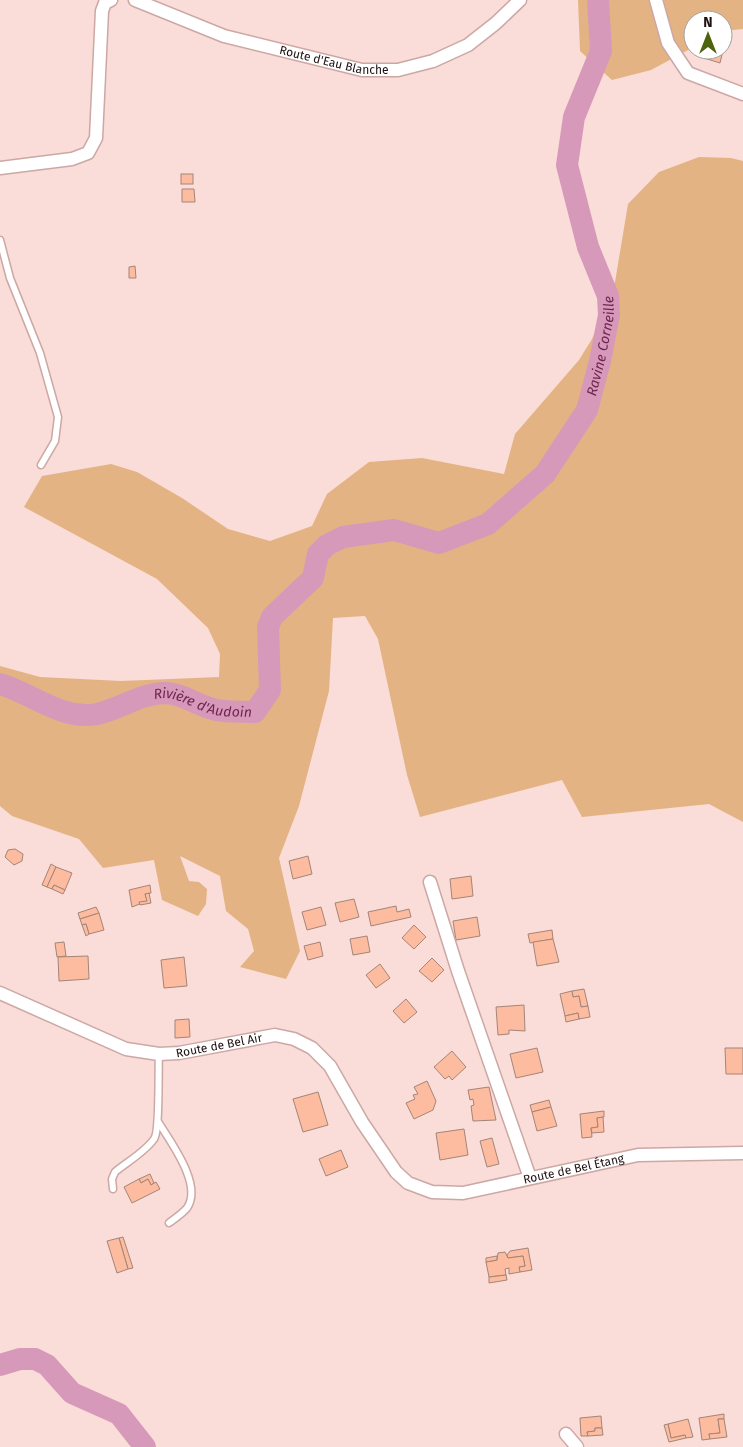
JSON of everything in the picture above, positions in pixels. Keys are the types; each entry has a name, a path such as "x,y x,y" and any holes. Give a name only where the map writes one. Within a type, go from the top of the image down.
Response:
{"street":[{"path":"0,168 72,159 88,153 96,138 102,11 105,3 111,0"},
{"name":"Route d'Eau Blanche","path":"135,0 224,36 362,70 398,70 432,61 468,45 496,23 520,0"},
{"path":"656,0 668,43 688,73 743,94"},
{"path":"430,882 458,970 530,1178"},
{"name":"Route de Bel Air","path":"0,993 126,1049 159,1054 179,1053 275,1035 294,1039 312,1048 330,1066 362,1122 396,1172 408,1183"},
{"name":"Route de Bel Étang","path":"408,1183 432,1192 463,1193 638,1156 743,1153"},
{"path":"566,1434 577,1447"}],"lane":[{"path":"0,240 10,278 40,353 58,417 55,441 41,465"},
{"path":"113,1189 112,1179 115,1172 156,1137 159,1123 157,1104 159,1054"},
{"path":"159,1123 180,1158 192,1186 191,1198 186,1208 169,1224"}],"shaded area":[{"path":"578,0 743,0 743,29 733,30 733,10 683,10 683,53 651,70 612,80 580,51"},
{"path":"699,157 731,158 743,161 743,822 709,804 582,817 562,780 420,817 407,775 378,639 365,616 333,618 329,691 299,806 279,858 300,951 286,979 240,967 254,951 248,929 226,911 220,876 180,856 189,881 199,882 207,889 206,904 198,916 162,900 154,860 103,868 79,839 12,816 0,806 0,666 40,677 121,681 219,677 220,654 208,628 157,579 24,507 42,476 111,464 137,472 182,498 228,529 270,541 312,526 327,494 369,462 422,458 504,474 515,434 579,360 592,339 614,288 628,204 659,172"}],"building":[{"path":"181,174 193,174 193,184 181,184"},
{"path":"182,189 194,189 195,202 182,202"},
{"path":"135,266 136,278 129,278 129,267"},
{"path":"15,849 23,854 22,861 14,865 5,857 8,850"},
{"path":"308,856 312,874 293,879 289,861"},
{"path":"51,864 56,867 47,887 42,885"},
{"path":"56,867 72,873 65,890 54,885 52,889 47,887"},
{"path":"471,876 473,896 452,899 450,879"},
{"path":"54,885 65,890 63,894 52,889"},
{"path":"150,885 151,893 145,894 147,901 132,907 129,890"},
{"path":"149,893 151,903 140,905 139,902 147,901 145,894"},
{"path":"354,899 359,917 340,922 335,903"},
{"path":"396,906 397,912 409,909 411,917 371,926 368,912"},
{"path":"96,907 99,913 80,919 78,913"},
{"path":"321,907 326,925 307,930 302,912"},
{"path":"99,913 104,930 89,934 86,924 82,925 80,919"},
{"path":"477,917 480,936 456,940 453,921"},
{"path":"86,924 89,934 86,936 82,925"},
{"path":"414,925 426,937 414,949 402,938"},
{"path":"552,930 553,939 530,943 528,934"},
{"path":"367,936 370,952 353,955 350,939"},
{"path":"553,939 559,962 537,966 533,942"},
{"path":"64,942 66,956 57,957 55,943"},
{"path":"320,942 323,956 308,960 304,946"},
{"path":"88,956 89,979 59,981 58,957"},
{"path":"184,957 187,986 164,988 161,960"},
{"path":"432,958 444,970 432,982 419,971"},
{"path":"380,964 390,978 376,988 366,975"},
{"path":"584,989 588,1006 581,1007 579,996 573,997 572,991"},
{"path":"572,991 573,997 579,996 581,1007 588,1006 590,1017 579,1019 578,1013 565,1016 560,994"},
{"path":"406,999 417,1012 404,1023 393,1011"},
{"path":"524,1005 525,1031 509,1030 509,1034 498,1035 496,1007"},
{"path":"578,1013 579,1019 566,1022 565,1016"},
{"path":"189,1019 190,1037 175,1038 175,1020"},
{"path":"537,1048 543,1072 516,1078 510,1054"},
{"path":"725,1048 743,1048 743,1074 726,1074"},
{"path":"452,1051 466,1067 452,1080 449,1076 445,1079 434,1067"},
{"path":"427,1081 436,1101 433,1110 414,1119 406,1103 415,1099 413,1095 418,1094 414,1087"},
{"path":"489,1087 496,1120 473,1121 471,1106 474,1105 473,1099 470,1100 468,1090"},
{"path":"318,1092 328,1125 303,1132 293,1099"},
{"path":"549,1100 551,1107 532,1112 530,1105"},
{"path":"551,1107 557,1126 537,1131 532,1112"},
{"path":"604,1111 604,1117 597,1118 598,1127 591,1128 592,1137 582,1138 580,1114"},
{"path":"603,1117 604,1132 592,1133 591,1128 598,1127 597,1118"},
{"path":"464,1129 468,1155 440,1160 436,1133"},
{"path":"492,1138 499,1164 487,1167 480,1141"},
{"path":"341,1150 348,1167 326,1176 319,1159"},
{"path":"150,1174 154,1183 151,1185 148,1179 141,1183 139,1179"},
{"path":"139,1179 141,1183 148,1179 151,1185 156,1182 160,1189 132,1203 124,1187"},
{"path":"123,1237 133,1268 128,1269 119,1238"},
{"path":"119,1238 128,1269 117,1273 107,1241"},
{"path":"528,1248 532,1270 520,1272 519,1267 525,1266 523,1256 508,1258 507,1255 510,1251"},
{"path":"505,1252 508,1258 523,1256 525,1266 519,1267 520,1272 509,1274 509,1268 505,1269 506,1275 489,1277 486,1262 497,1260 498,1253"},
{"path":"497,1256 497,1260 486,1262 486,1258"},
{"path":"506,1275 507,1280 489,1283 489,1277"},
{"path":"724,1414 724,1419 718,1419 720,1433 709,1434 710,1439 702,1440 699,1418"},
{"path":"601,1416 602,1428 595,1428 595,1431 587,1432 588,1436 581,1436 580,1418"},
{"path":"688,1419 693,1437 686,1438 685,1435 671,1438 668,1424"},
{"path":"718,1419 724,1419 727,1437 710,1439 709,1434 720,1433"},
{"path":"668,1424 671,1438 685,1435 686,1438 669,1442 664,1425"},
{"path":"595,1428 602,1428 603,1435 588,1436 587,1432 595,1431"}],"waterway":[{"name":"Ravine Corneille","path":"0,684 72,714 84,715 106,712 139,698 166,693 179,695 218,710 255,712 270,690 268,627 272,617 313,578 318,554 327,545 343,537 394,530 439,543 488,524 545,474 587,410 600,361 609,315 608,296 588,247 567,165 574,117 601,51 598,0"},
{"name":"Rivière d'Audoin","path":"0,1365 20,1359 35,1359 47,1365 72,1393 119,1414 145,1447"}]}
